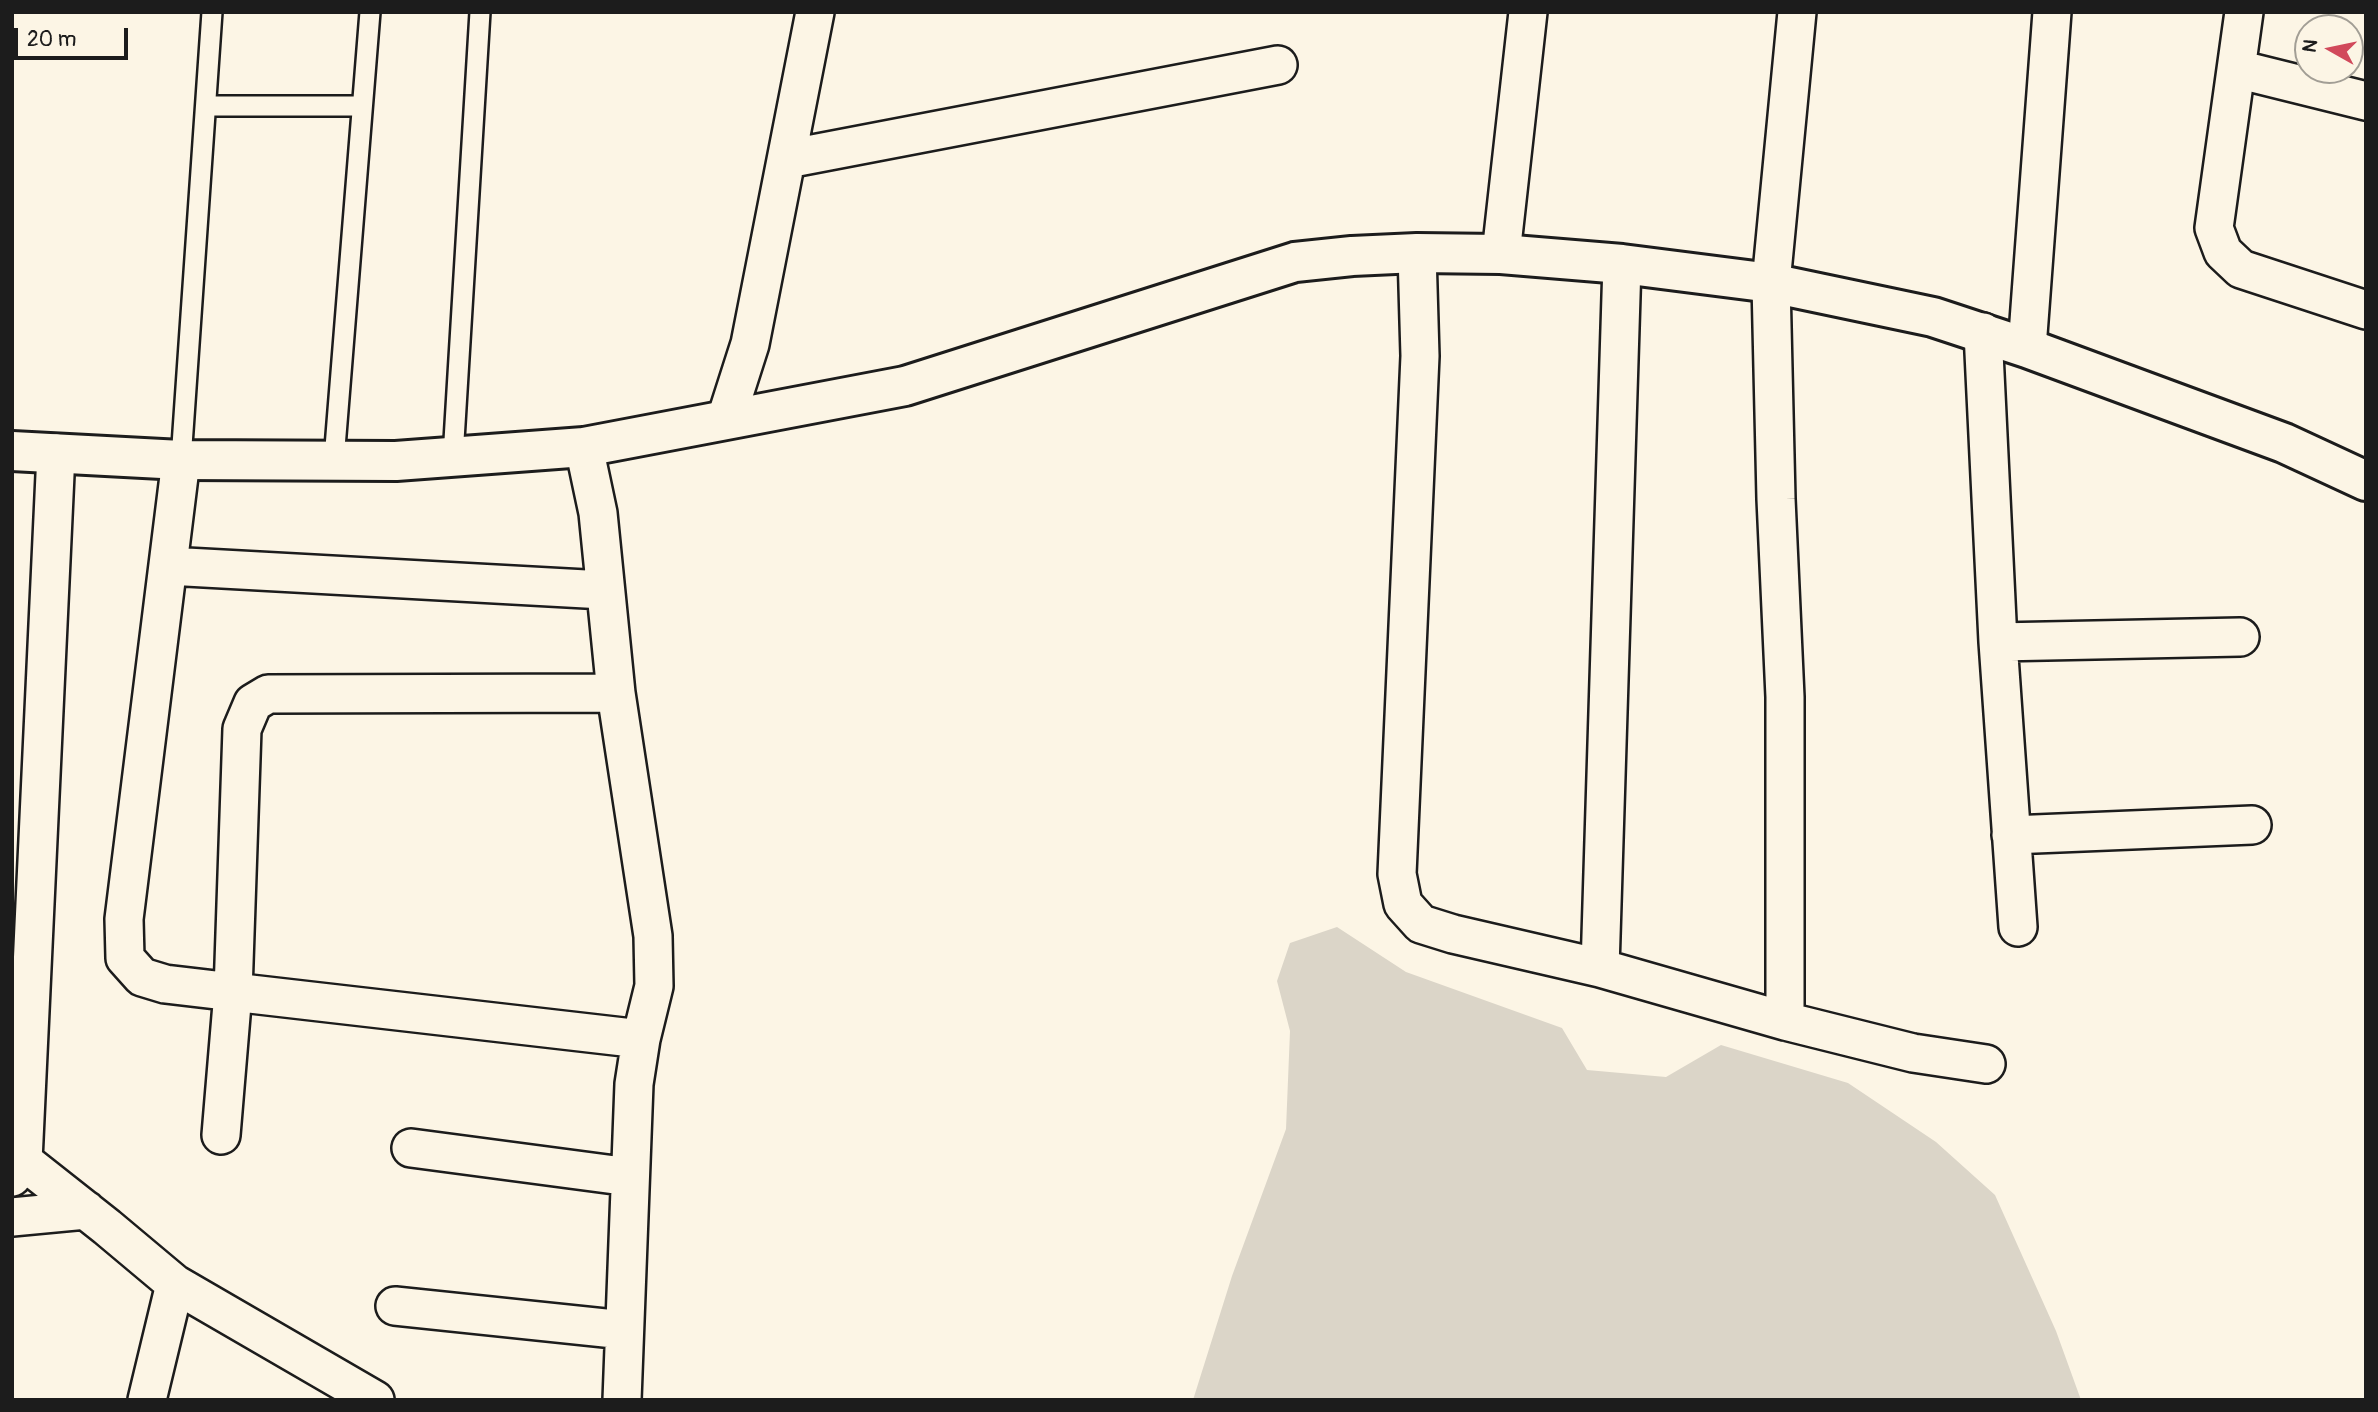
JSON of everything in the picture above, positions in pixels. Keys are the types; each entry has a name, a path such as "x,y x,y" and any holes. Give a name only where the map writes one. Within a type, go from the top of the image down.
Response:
{"street":[{"path":"726,419 750,344 815,12"},
{"path":"1501,254 1528,12"},
{"path":"1785,1021 1785,697 1776,499 1772,283 1797,12"},
{"path":"2027,348 2052,12"},
{"path":"2244,12 2214,228 2223,252 2241,269 2366,310"},
{"path":"787,159 1278,65"},
{"path":"2237,69 2366,101"},
{"path":"1417,253 1420,356 1397,874 1404,904 1421,924 1453,934 1600,968 1785,1021 1913,1053 1986,1063"},
{"path":"12,451 181,460 396,461 584,447 905,386 1295,262 1417,253 1501,254 1622,264 1772,283 1933,317 1983,332 2284,443 2366,481"},
{"path":"1600,968 1622,264"},
{"path":"1983,332 1998,642 2018,927"},
{"path":"584,447 598,513 616,693 653,936 654,986 641,1039 634,1084 622,1400"},
{"path":"56,453 16,1163 86,1210 175,1284 375,1400"},
{"path":"181,460 124,919 125,958 142,977 164,984 641,1039"},
{"path":"168,566 604,590"},
{"path":"1998,642 2240,637"},
{"path":"221,1135 233,992 242,729 253,703 268,694 616,693"},
{"path":"2011,835 2252,825"},
{"path":"411,1148 630,1177"},
{"path":"12,1217 86,1210"},
{"path":"147,1400 175,1284"},
{"path":"395,1306 624,1330"}],"lane":[{"path":"181,460 212,12"},
{"path":"334,460 370,12"},
{"path":"453,457 480,12"},
{"path":"206,106 362,106"}],"shaded area":[{"path":"1337,927 1406,972 1562,1028 1587,1070 1666,1077 1721,1045 1848,1083 1936,1142 1995,1195 2056,1331 2081,1400 1193,1400 1232,1276 1286,1129 1290,1031 1277,981 1290,943"}]}
